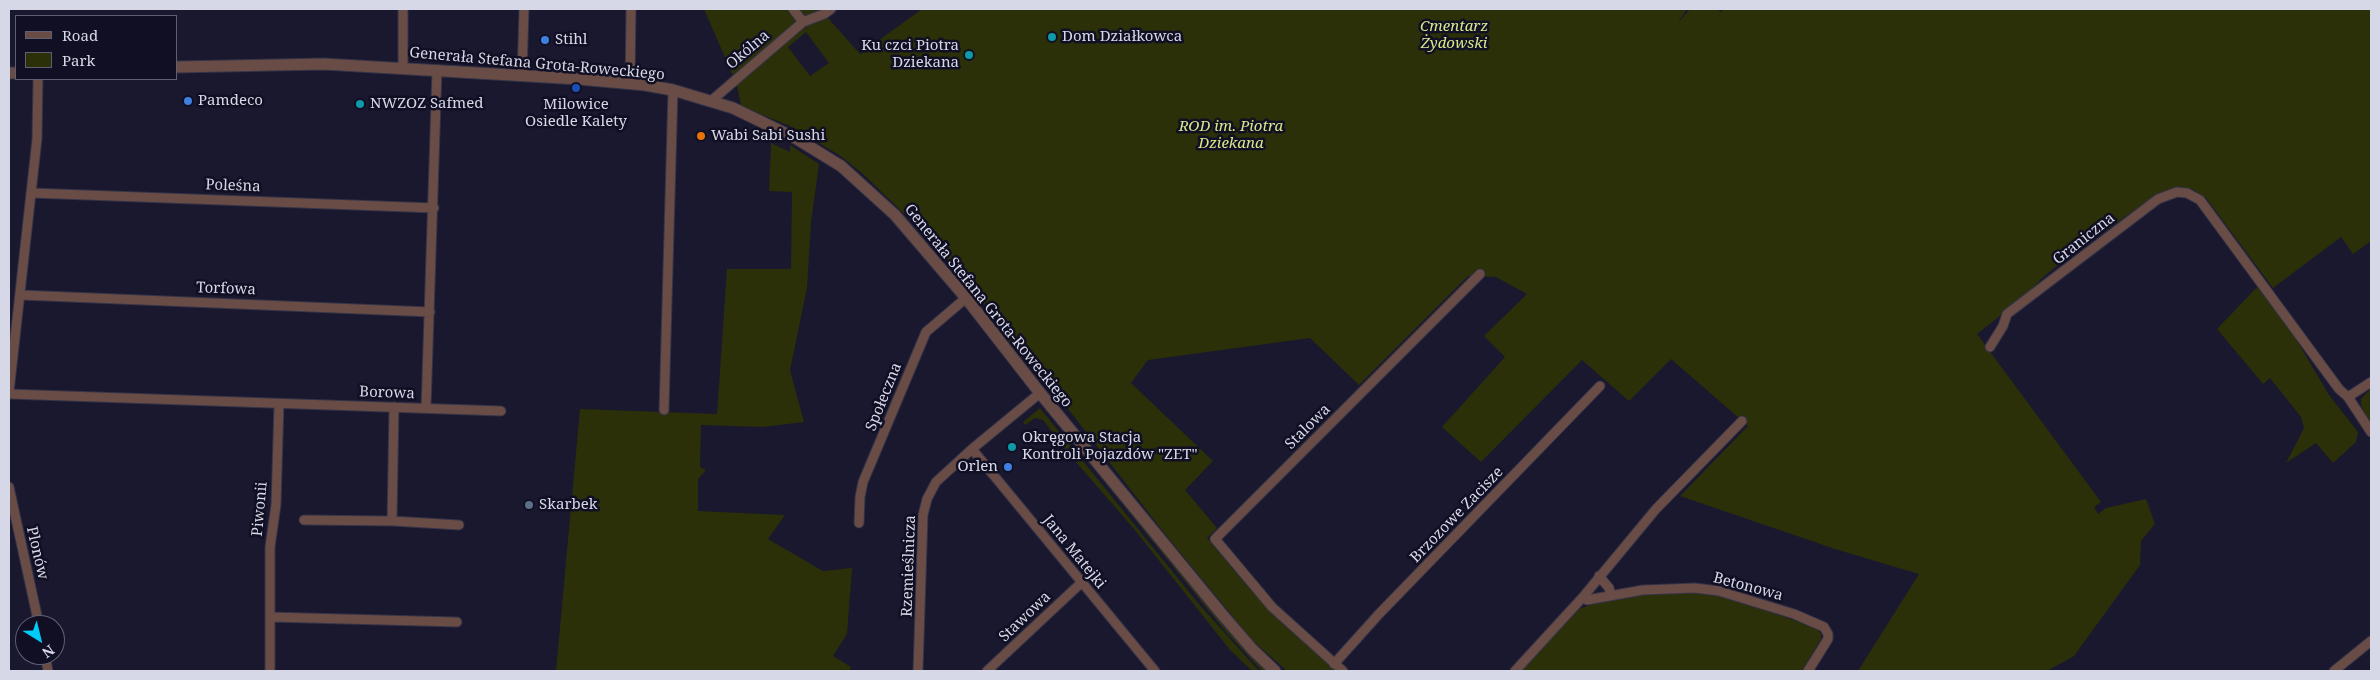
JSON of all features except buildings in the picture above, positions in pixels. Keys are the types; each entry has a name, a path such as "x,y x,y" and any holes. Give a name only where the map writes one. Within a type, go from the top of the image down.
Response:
{"street":[{"path":"402,9 403,68"},
{"path":"522,76 524,9"},
{"path":"630,84 631,9"},
{"path":"793,9 804,22"},
{"name":"Okólna","path":"711,100 804,22 831,9"},
{"name":"Generała Stefana Grota-Roweckiego","path":"178,67 324,64 630,84 673,90 711,100 765,122 819,151 840,166 895,215 966,298 1040,393 1221,613 1252,649 1275,671"},
{"name":"Borowa","path":"9,393 426,408 437,70"},
{"path":"9,393 38,139 38,80"},
{"path":"664,410 673,90"},
{"name":"Graniczna","path":"1990,347 2003,326 2006,314 2158,199 2177,192 2187,192 2200,200 2339,389 2348,397"},
{"name":"Poleśna","path":"32,193 434,208"},
{"name":"Stalowa","path":"1334,664 1269,604 1215,539 1480,274"},
{"name":"Torfowa","path":"21,295 430,312"},
{"name":"Społeczna","path":"859,523 860,497 864,482 926,332 966,298"},
{"path":"2371,382 2348,397 2371,432"},
{"name":"Brzozowe Zacisze","path":"1334,664 1379,614 1600,386"},
{"name":"Rzemieślnicza","path":"918,671 923,514 927,499 936,482 972,449 1040,393"},
{"name":"Piwonii","path":"270,671 270,547 276,505 279,404"},
{"path":"392,521 394,407"},
{"path":"426,408 501,411"},
{"path":"1515,671 1583,596 1656,509 1742,421"},
{"name":"Jana Matejki","path":"972,449 1149,669"},
{"name":"Plonów","path":"9,487 37,615"},
{"path":"304,520 392,521 459,525"},
{"path":"1600,576 1609,588 1611,595"},
{"name":"Stawowa","path":"988,671 1081,583"},
{"name":"Betonowa","path":"1583,596 1587,600 1667,588 1695,588 1719,591 1800,616 1824,627 1828,634 1828,639 1808,671"},
{"path":"270,617 457,622"},
{"path":"2334,671 2371,641"},
{"path":"1334,664 1342,671"}],"green space":[{"path":"704,9 820,9 860,54 922,9 1687,9 1677,24 1690,9 1717,9 1721,12 1724,9 2371,9 2371,241 2353,254 2341,237 2273,288 2206,198 2192,189 2166,191 2144,203 2059,264 2041,279 2030,292 1977,334 2101,502 2094,507 2098,514 2106,508 2146,499 2155,524 2141,541 2140,565 2074,656 2047,671 1858,671 1919,574 1835,549 1680,496 1748,426 1671,359 1629,401 1582,360 1481,462 1442,427 1505,357 1484,336 1527,294 1496,277 1468,276 1359,385 1310,338 1148,360 1131,383 1213,461 1185,490 1217,528 1207,538 1254,594 1338,671 1287,671 1253,641 1165,534 1055,392 1009,342 995,317 928,237 862,173 839,155 792,127 741,106 737,85","holes":["806,32 829,63 810,76 788,47"]},
{"path":"771,143 790,152 790,145 819,164 811,223 807,288 790,370 804,422 763,427 701,425 700,467 706,470 698,479 698,511 785,515 768,539 823,571 852,568 847,634 833,656 851,667 849,671 556,671 580,409 717,414 727,269 791,269 792,192 769,191"},
{"path":"2257,287 2290,329 2329,395 2358,432 2356,442 2333,463 2316,443 2286,463 2304,428 2301,417 2270,378 2263,384 2217,329"},
{"path":"2371,388 2371,426 2361,405 2361,399"},
{"path":"1044,407 1231,634 1267,671 1262,671 1226,632"},
{"path":"1040,408 1198,603 1259,671 1252,671 1230,650 1134,529 1069,454 1043,420 1035,418 1025,425 1023,422"},
{"path":"1668,591 1703,592 1730,598 1816,628 1821,634 1821,639 1802,671 1521,671 1579,609 1599,602"}],"place":[{"name":"Dom Działkowca","path":"1052,37"},
{"name":"Stihl","path":"545,40"},
{"name":"Ku czci Piotra Dziekana","path":"969,55"},
{"name":"Milowice Osiedle Kalety","path":"576,88"},
{"name":"Pamdeco","path":"188,101"},
{"name":"NWZOZ Safmed","path":"360,104"},
{"name":"Wabi Sabi Sushi","path":"701,136"},
{"name":"Okręgowa Stacja Kontroli Pojazdów \"ZET\"","path":"1012,447"},
{"name":"Orlen","path":"1008,467"},
{"name":"Skarbek","path":"529,505"}],"park label":[{"name":"Cmentarz Żydowski","path":"1454,36"},
{"name":"ROD im. Piotra Dziekana","path":"1231,136"}]}
